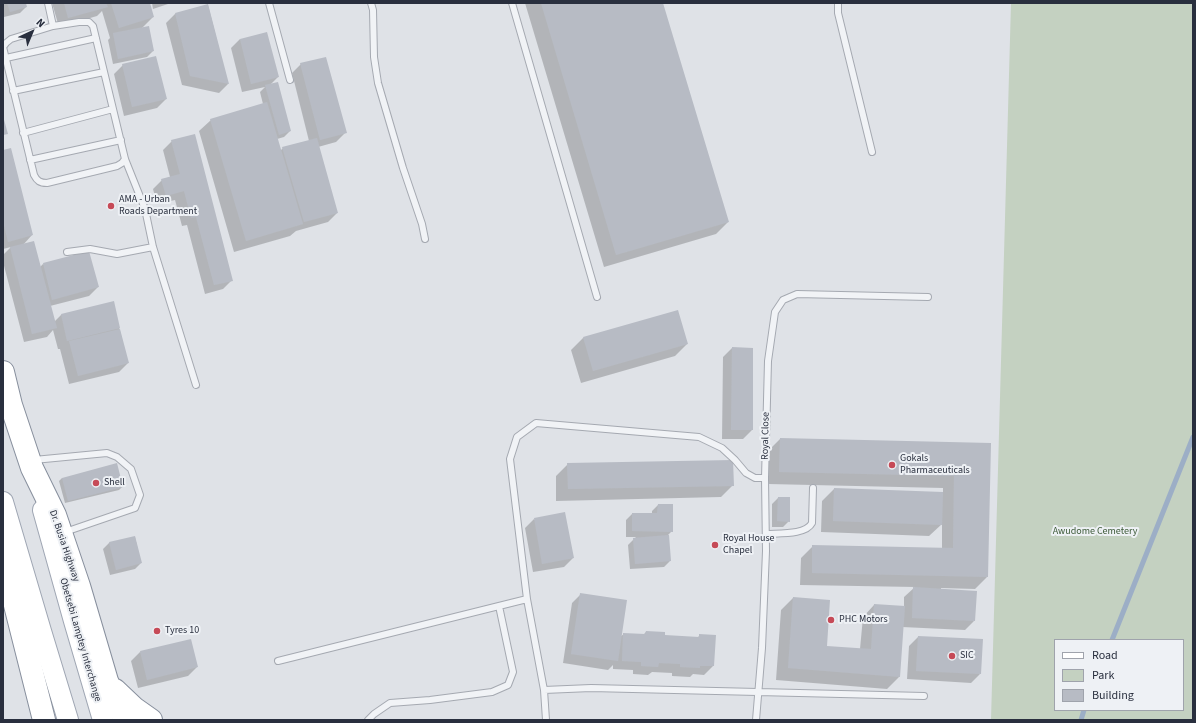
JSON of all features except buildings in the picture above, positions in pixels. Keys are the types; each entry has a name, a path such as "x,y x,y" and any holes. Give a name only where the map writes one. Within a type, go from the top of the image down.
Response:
{"highway":[{"name":"Dr. Busia Highway","path":"3,372 11,405 31,465 55,514 79,586 107,681 125,720"},
{"path":"3,520 6,557 14,601 42,718"},
{"path":"107,681 134,708 151,720"}],"main road":[{"name":"Obetsebi Lamptey Interchange","path":"31,465 103,720"},
{"path":"3,502 40,631 68,720"}],"lane":[{"path":"48,3 53,26"},
{"path":"269,3 290,80"},
{"path":"371,3 373,10 374,57 378,84 403,168 422,224 425,239"},
{"path":"512,3 597,297"},
{"path":"838,3 838,13 872,152"},
{"path":"125,159 117,166 47,183 41,183 37,180 30,160 3,46 10,39 53,26 83,21 89,22 93,26 125,159 145,208 153,247 196,385"},
{"path":"6,58 96,38"},
{"path":"13,91 104,72"},
{"path":"24,133 113,109"},
{"path":"30,160 121,140"},
{"path":"67,252 90,249 117,254 153,247"},
{"name":"Royal Close","path":"756,720 762,648 766,534 765,478 768,361 775,312 783,300 797,294 928,297"},
{"path":"546,720 544,690 527,599 510,459 517,437 536,423 699,437 722,448 746,473 755,478 765,478"},
{"path":"31,465 107,453 117,456 131,469 140,495 135,508 67,530 61,534"},
{"path":"766,534 804,531 810,526 812,523 813,488"},
{"path":"278,661 527,599"},
{"path":"368,720 390,703 430,700 492,692 508,685 514,672 499,606"},
{"path":"544,690 591,688 924,696"}],"green space":[{"name":"Awudome Cemetery","path":"1011,3 1193,3 1193,720 991,720"}],"waterway":[{"path":"1112,639 1193,437"},
{"path":"1081,720 1084,711"}],"place":[{"name":"AMA - Urban Roads Department","path":"111,206"},
{"name":"Gokals Pharmaceuticals","path":"892,465"},
{"name":"Shell","path":"96,483"},
{"name":"Royal House Chapel","path":"715,545"},
{"name":"PHC Motors","path":"831,620"},
{"name":"Tyres 10","path":"157,631"},
{"name":"SIC","path":"952,656"}]}
